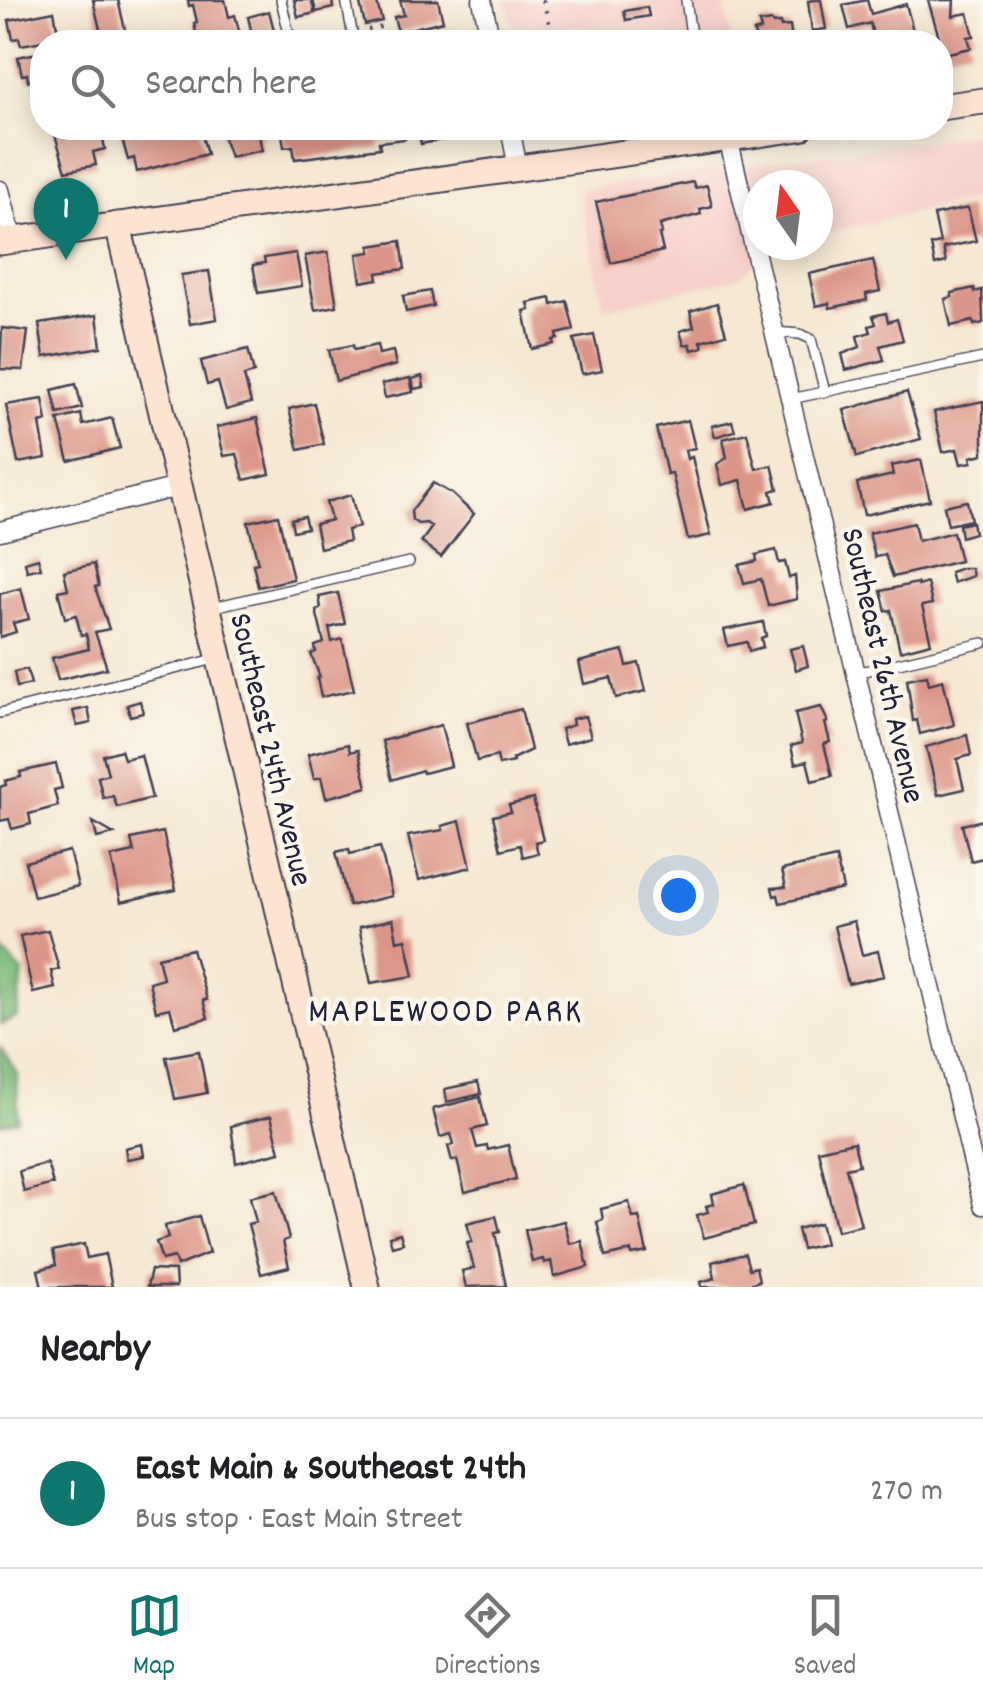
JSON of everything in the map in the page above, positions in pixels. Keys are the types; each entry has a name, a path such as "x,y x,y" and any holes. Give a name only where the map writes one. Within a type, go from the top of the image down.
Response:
{"street":[{"path":"482,0 489,30"},
{"path":"953,105 983,101"},
{"path":"512,140 518,168"},
{"path":"0,190 6,241 518,168 639,140"},
{"name":"Southeast 26th Avenue","path":"717,140 775,332 983,1206"},
{"name":"Southeast 24th Avenue","path":"118,225 360,1286"},
{"path":"0,530 178,487"}],"lane":[{"path":"281,0 288,30"},
{"path":"346,0 352,30"},
{"path":"686,0 690,30"},
{"path":"775,332 800,334 811,340 825,392"},
{"path":"790,399 983,358"},
{"path":"206,608 409,562"},
{"path":"856,673 983,643"},
{"path":"0,713 218,658"}],"path":[{"path":"543,0 551,30"},
{"path":"368,30 382,27"}],"shaded area":[{"path":"506,0 611,0 612,5 653,0 723,0 729,30 513,30"},
{"path":"983,132 983,197 833,232 833,170 743,170 743,260 759,260 741,277 604,309 579,190 927,140 953,140 953,136"}],"green space":[{"path":"0,948 23,973 17,1017 0,1025"},
{"path":"0,1047 17,1073 18,1120 0,1124"}],"building":[{"path":"93,0 118,0 125,30 100,30"},
{"path":"188,0 225,0 229,17 235,15 239,30 195,30 193,5 189,6"},
{"path":"294,0 311,0 315,13 298,17"},
{"path":"313,0 332,0 333,8 316,12"},
{"path":"359,0 376,0 382,21 365,25"},
{"path":"400,0 438,0 443,21 397,30 394,17 404,15"},
{"path":"821,0 826,29 812,30 808,1"},
{"path":"867,0 871,14 906,4 913,30 872,30 870,23 849,29 843,5"},
{"path":"928,0 954,0 953,16 968,13 974,36 968,37 971,48 953,52 953,30 937,30"},
{"path":"647,7 649,16 626,20 624,11"},
{"path":"54,11 58,30 30,30 30,43 21,45 19,38 13,39 9,20"},
{"path":"269,11 274,30 251,30 248,17"},
{"path":"759,23 780,23 781,27 790,26 790,30 761,30"},
{"path":"30,54 30,81 27,74 22,75 18,57"},
{"path":"57,140 103,140 105,149 93,152 96,165 66,171"},
{"path":"122,140 203,140 207,154 137,172 134,158 128,160"},
{"path":"224,140 260,140 262,150 230,157"},
{"path":"283,140 396,140 379,142 380,148 295,159 293,146 284,147"},
{"path":"693,182 695,188 707,185 712,206 700,209 701,214 660,225 663,251 611,263 596,202"},
{"path":"968,208 976,241 943,248 946,262 935,265 931,245 940,243 934,215"},
{"path":"401,241 405,269 377,273 378,279 361,282 357,254 371,252 370,246"},
{"path":"328,252 337,306 315,310 305,256"},
{"path":"296,253 302,286 258,293 253,265 265,263 264,258"},
{"path":"873,260 880,291 866,294 867,300 830,308 829,303 816,306 809,274"},
{"path":"209,271 217,319 190,324 181,275"},
{"path":"974,288 975,292 982,290 983,323 951,326 945,299 952,297 952,293"},
{"path":"430,291 433,306 406,312 403,296"},
{"path":"551,298 552,305 567,301 574,330 557,334 554,344 532,349 524,311 530,310 528,303"},
{"path":"717,303 726,334 701,341 703,347 692,350 690,344 684,345 680,331 694,327 690,311"},
{"path":"886,313 888,322 897,319 903,340 880,346 884,360 846,370 842,354 860,347 857,336 871,332 869,326 876,324 873,316"},
{"path":"97,315 101,347 44,357 39,324"},
{"path":"2,328 28,331 23,370 0,369"},
{"path":"594,335 602,370 582,374 574,339"},
{"path":"353,345 354,350 377,345 379,354 393,351 396,365 336,381 329,350"},
{"path":"248,349 254,373 244,376 251,403 226,410 218,382 207,385 201,361"},
{"path":"422,376 424,387 414,389 412,379"},
{"path":"410,378 413,392 385,398 382,384"},
{"path":"76,384 82,408 58,414 52,390"},
{"path":"907,392 921,439 857,457 844,410"},
{"path":"43,399 47,421 40,423 46,458 18,463 6,405"},
{"path":"983,401 983,454 961,464 957,449 943,452 934,412"},
{"path":"314,403 324,444 299,450 289,409"},
{"path":"81,414 83,425 112,418 120,448 69,461 58,420"},
{"path":"257,418 270,474 244,480 237,454 224,456 217,427"},
{"path":"688,420 695,448 685,450 687,459 692,457 711,535 688,540 672,473 667,474 656,428"},
{"path":"732,421 735,431 715,437 712,426"},
{"path":"747,433 756,469 772,465 778,489 771,491 774,502 748,509 741,480 722,485 717,464 727,458 723,439"},
{"path":"921,460 930,500 864,515 857,483 893,475 891,466"},
{"path":"433,483 474,514 441,557 421,542 432,527 412,520 411,511"},
{"path":"351,495 359,527 347,530 349,541 320,548 315,524 331,520 326,502"},
{"path":"967,501 971,520 948,525 944,506"},
{"path":"278,515 293,579 258,587 253,564 258,563 248,522"},
{"path":"304,516 307,528 293,531 291,519"},
{"path":"972,522 974,533 961,537 959,525"},
{"path":"914,523 918,541 953,532 960,561 893,577 885,555 875,557 869,533"},
{"path":"776,550 779,563 785,562 789,578 795,576 797,599 768,606 761,579 744,583 739,565 757,561 756,555"},
{"path":"38,558 41,568 27,571 25,562"},
{"path":"94,564 99,586 95,587 109,629 95,632 107,668 58,680 52,658 89,649 76,615 65,618 58,591 68,589 64,571"},
{"path":"971,568 973,576 953,583 950,572"},
{"path":"927,583 932,604 922,606 931,643 900,651 891,610 886,611 881,591"},
{"path":"21,588 29,619 13,623 16,632 0,637 0,594"},
{"path":"338,593 345,624 329,628 332,642 342,639 354,690 321,697 317,678 320,677 311,654 316,652 315,646 324,643 316,610 321,608 319,597"},
{"path":"763,622 763,647 749,651 747,642 728,646 724,630"},
{"path":"803,646 808,666 796,670 790,649"},
{"path":"623,651 627,666 639,663 646,691 616,698 611,678 584,684 579,662"},
{"path":"27,669 31,684 17,687 14,672"},
{"path":"927,675 929,684 943,680 954,725 920,734 917,720 913,721 907,679"},
{"path":"140,701 143,713 130,716 127,705"},
{"path":"821,707 828,722 825,723 830,742 824,744 832,776 812,781 807,761 795,764 791,746 802,743 795,713"},
{"path":"88,708 91,723 77,726 73,711"},
{"path":"521,709 531,750 512,759 513,762 499,765 497,756 477,761 467,723"},
{"path":"585,716 591,737 565,744 561,729 573,725 572,719"},
{"path":"441,725 451,766 392,780 382,741"},
{"path":"967,735 971,755 957,759 964,789 938,795 926,747"},
{"path":"348,744 350,752 358,750 367,787 326,798 321,777 314,779 308,754"},
{"path":"121,750 124,759 141,755 152,798 117,807 113,796 103,798 98,777 108,774 103,755"},
{"path":"56,764 62,788 54,790 58,806 29,814 31,824 12,829 9,819 0,821 0,787 6,785 5,781 21,777 20,772"},
{"path":"533,799 543,840 535,842 538,853 523,857 520,845 501,850 493,816 511,812 509,805"},
{"path":"983,820 983,858 971,861 962,825"},
{"path":"460,821 471,867 419,880 408,836 443,830 442,826"},
{"path":"93,822 114,834 97,838"},
{"path":"163,832 176,890 121,902 111,857 134,852 131,839"},
{"path":"380,847 392,896 349,906 336,852 349,849 350,854"},
{"path":"69,851 78,886 34,897 25,862"},
{"path":"836,858 843,889 780,903 778,895 774,896 772,888 786,887 782,870"},
{"path":"393,919 397,941 406,939 414,976 371,983 359,927"},
{"path":"854,921 862,955 878,951 884,976 848,984 834,926"},
{"path":"48,930 59,969 51,971 55,988 33,993 20,936"},
{"path":"192,949 207,1000 203,1000 208,1018 175,1026 170,1008 156,1011 149,982 163,978 158,957"},
{"path":"199,1051 207,1093 175,1099 166,1057"},
{"path":"478,1082 481,1094 447,1102 445,1089"},
{"path":"480,1097 487,1126 472,1130 477,1148 487,1146 488,1150 508,1145 516,1179 465,1192 457,1160 452,1161 448,1146 454,1144 451,1134 440,1137 433,1109"},
{"path":"271,1116 280,1152 236,1163 231,1126"},
{"path":"854,1142 859,1165 846,1168 861,1225 837,1231 818,1150"},
{"path":"142,1144 144,1156 127,1159 125,1148"},
{"path":"47,1163 53,1184 24,1192 19,1171"},
{"path":"744,1185 754,1225 704,1238 697,1215 708,1212 706,1206 714,1204 712,1194"},
{"path":"276,1191 289,1239 283,1241 289,1267 261,1274 248,1224 256,1222 250,1197"},
{"path":"629,1202 633,1218 639,1217 647,1252 605,1257 597,1222 603,1220 601,1209"},
{"path":"199,1216 209,1253 177,1266 174,1257 162,1260 156,1242 168,1238 165,1226"},
{"path":"496,1216 500,1232 495,1233 506,1286 466,1287 462,1271 474,1268 467,1243 472,1242 467,1223"},
{"path":"564,1221 570,1244 582,1241 588,1267 554,1277 551,1261 532,1262 525,1230"},
{"path":"820,1223 825,1244 802,1249 797,1229"},
{"path":"400,1233 403,1243 392,1246 389,1236"},
{"path":"84,1244 87,1258 105,1254 112,1287 42,1287 38,1270 56,1265 53,1251"},
{"path":"745,1254 749,1269 756,1267 759,1281 752,1283 753,1287 702,1287 701,1282 715,1278 712,1262"},
{"path":"151,1270 175,1271 176,1287 147,1287"}],"place":[{"name":"East Main & Southeast 24th","path":"66,260"}],"district":[{"name":"MAPLEWOOD PARK","path":"446,1009"}]}
